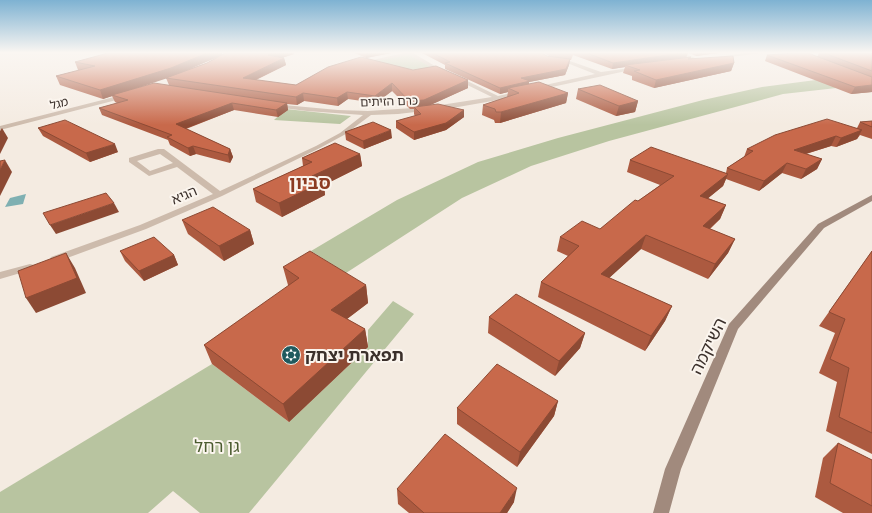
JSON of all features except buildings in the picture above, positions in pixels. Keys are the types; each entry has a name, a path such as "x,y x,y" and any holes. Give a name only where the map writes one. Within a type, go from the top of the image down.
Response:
{"street":[{"path":"454,77 498,98"},
{"path":"535,89 588,77"},
{"name":"כרם הזיתים","path":"268,104 368,114 417,111 464,105 528,91"},
{"name":"מגל","path":"0,128 130,96"},
{"name":"הגיא","path":"0,276 143,227 219,194 318,147 342,134 368,114"},
{"path":"178,164 148,174 132,160 161,151 219,194"},
{"name":"השיקמה","path":"661,513 673,469 732,327 822,226 872,198"}],"green space":[{"path":"839,77 858,77 872,84 783,94 609,141 531,166 462,198 346,273 311,251 397,200 478,162 558,138 703,100 762,87"},
{"path":"286,109 351,116 340,124 274,120"},
{"name":"גן רחל","path":"393,301 414,314 249,513 200,513 173,491 148,513 0,513 0,492 212,364 289,422 368,347 368,330"}],"water":[{"path":"26,194 23,204 5,207 10,198"}],"place":[{"name":"תפארת יצחק","path":"291,355"}],"district":[{"name":"סביון","path":"310,183"}]}
